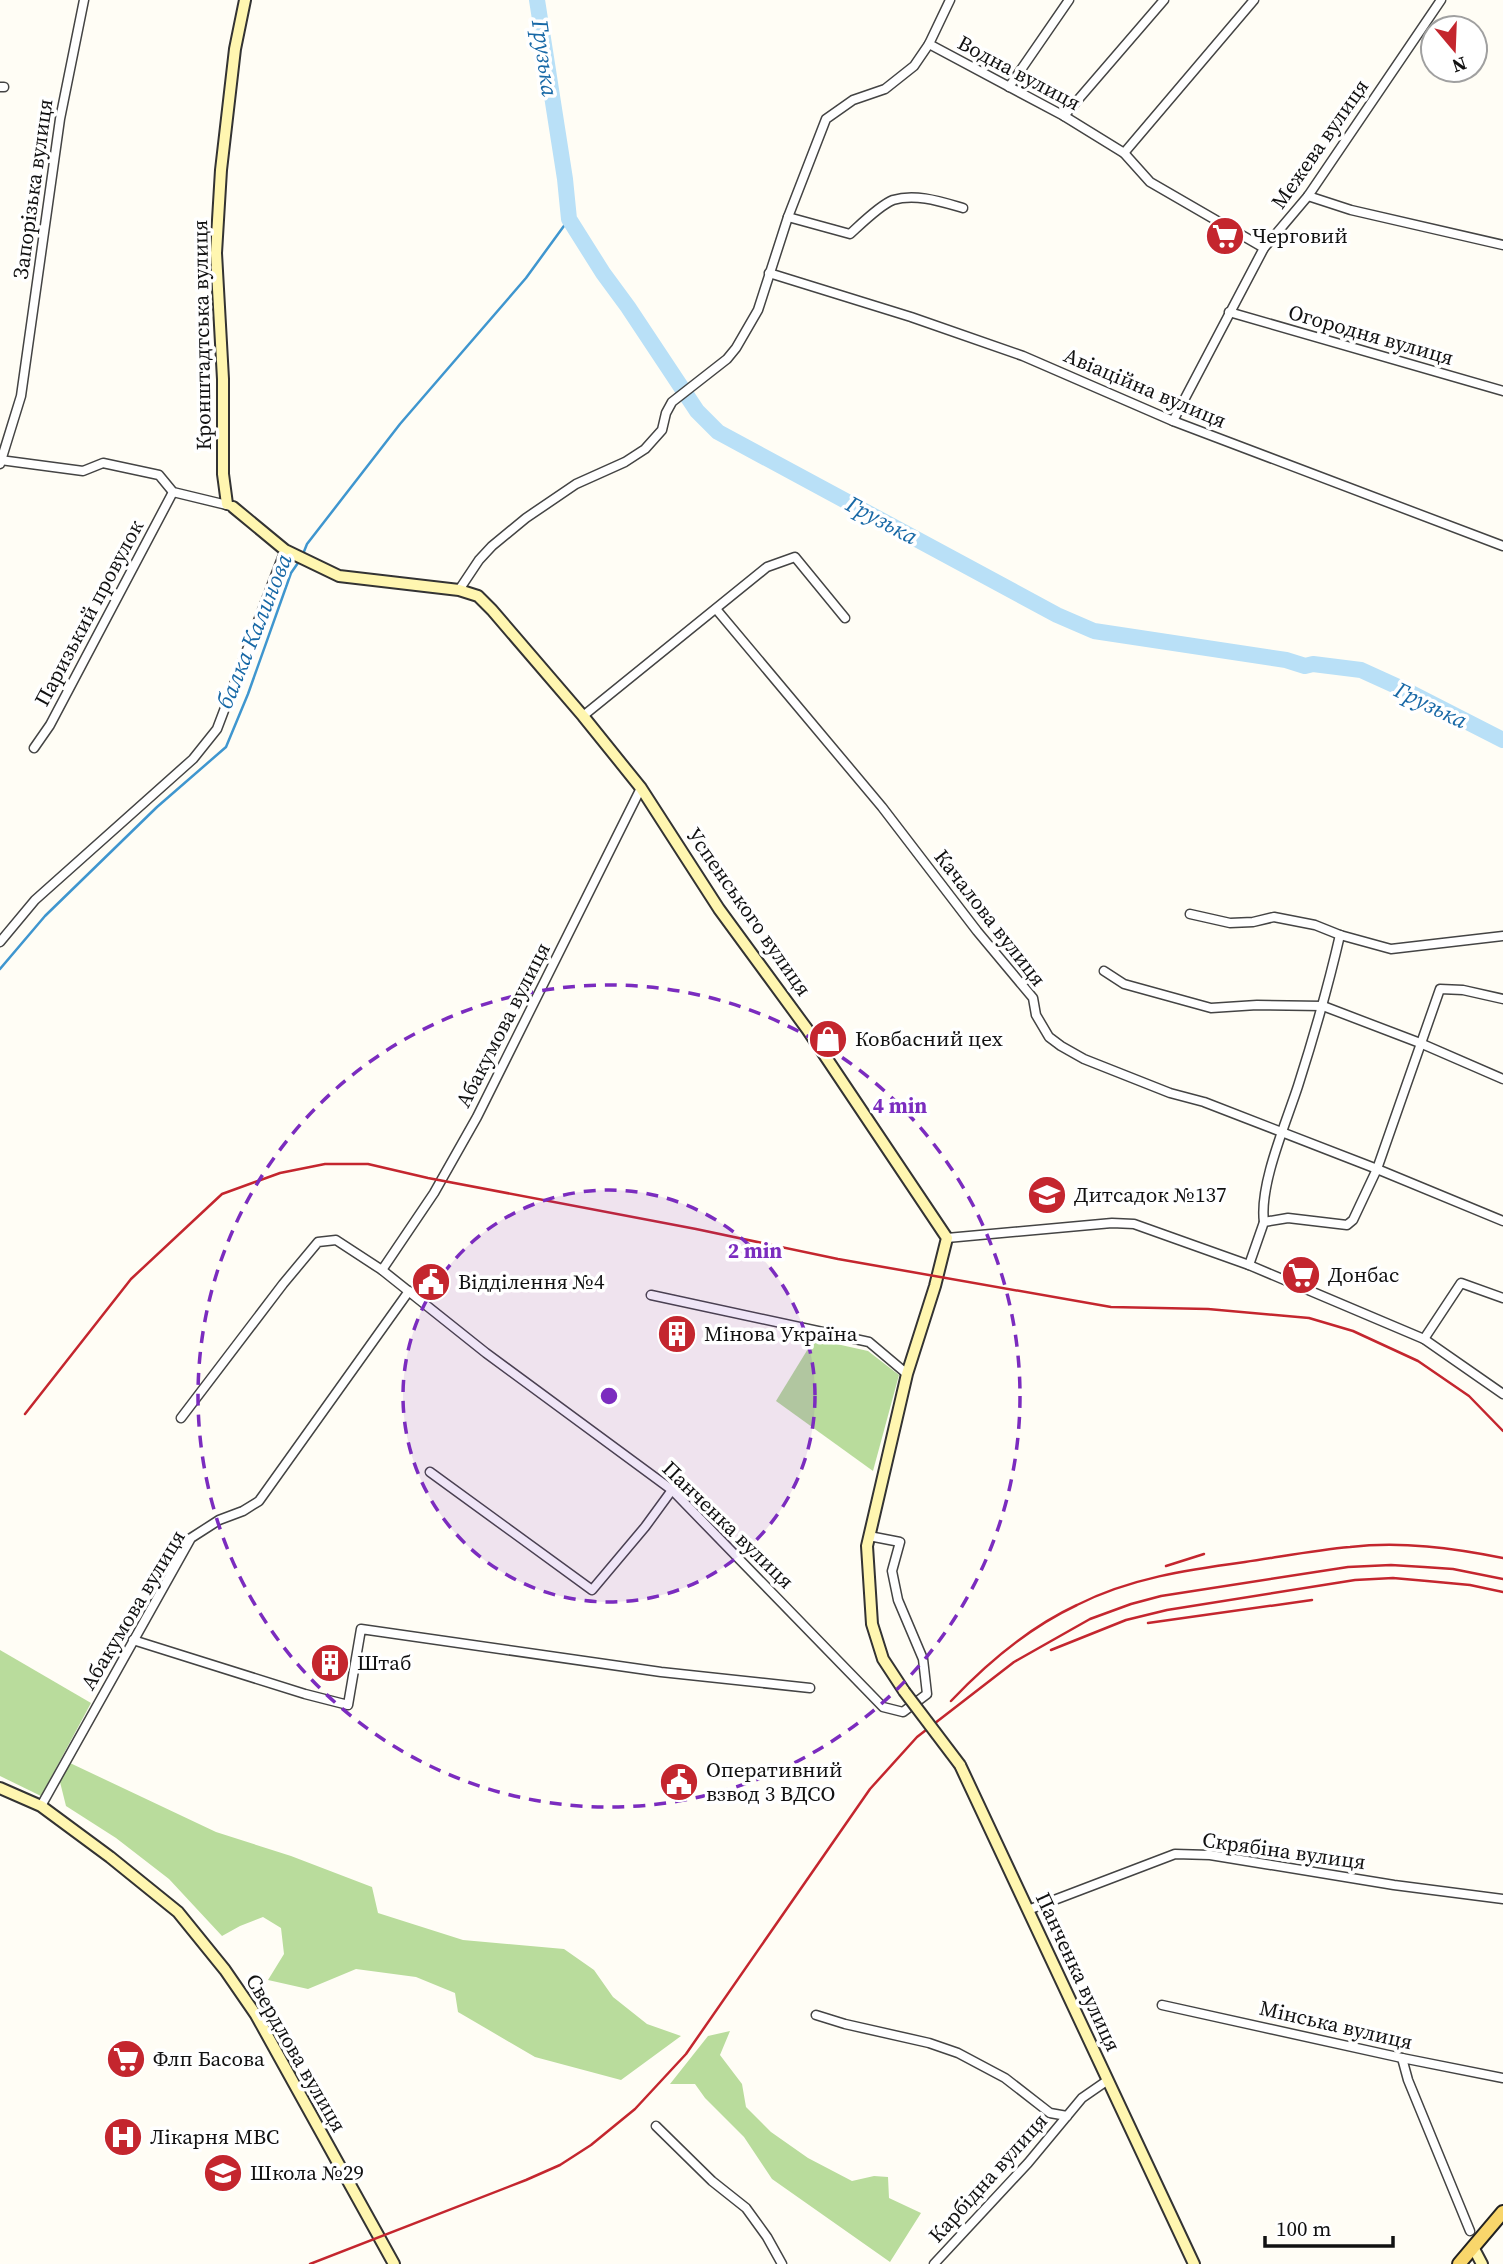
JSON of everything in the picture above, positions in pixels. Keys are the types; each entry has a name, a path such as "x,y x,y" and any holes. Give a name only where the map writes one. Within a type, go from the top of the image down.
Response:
{"main road":[{"path":"1459,2264 1503,2212"}],"street":[{"name":"Запорізька вулиця","path":"0,461 21,396 60,119 84,0"},
{"name":"Кронштадтська вулиця","path":"230,505 223,474 223,379 216,253 221,170 235,49 245,0"},
{"path":"929,44 950,0"},
{"path":"1009,87 1069,0"},
{"path":"1064,116 1164,0"},
{"path":"1124,153 1254,0"},
{"name":"Межева вулиця","path":"1173,421 1264,248 1308,196 1441,0"},
{"name":"Водна вулиця","path":"459,590 492,546 526,518 576,484 625,462 645,449 662,430 672,402 736,348 758,310 788,217 826,119 853,100 885,89 914,66 929,44 1064,116 1124,153 1150,182 1264,248"},
{"path":"1308,196 1351,210 1503,245"},
{"path":"788,217 850,234 892,201 926,199 963,208"},
{"name":"Авіаційна вулиця","path":"769,273 911,317 1023,356 1173,421 1503,546"},
{"name":"Огородня вулиця","path":"1229,312 1503,391"},
{"path":"0,461 83,471 103,463 159,475 173,492 230,505"},
{"name":"Паризький провулок","path":"34,748 57,713 173,492"},
{"name":"Успенського вулиця","path":"230,505 285,550 339,576 459,590 478,596 492,610 641,788 719,909 807,1029 947,1238"},
{"path":"0,942 35,900 193,759 217,729 285,550"},
{"path":"583,716 767,567 795,557 845,618"},
{"name":"Качалова вулиця","path":"716,609 882,807 977,931 1033,998 1035,1015 1049,1037 1067,1051 1170,1093 1204,1102 1377,1169 1503,1221"},
{"name":"Абакумова вулиця","path":"382,1270 434,1193 477,1118 641,788"},
{"path":"1190,914 1230,923 1274,918 1315,925 1391,949 1503,936"},
{"path":"1250,1265 1264,1222 1262,1207 1269,1177 1324,1006 1340,935"},
{"path":"1104,971 1124,984 1211,1008 1257,1005 1324,1006 1503,1079"},
{"path":"1264,1222 1288,1219 1346,1225 1353,1220 1377,1169 1440,989 1463,990 1503,999"},
{"path":"869,1536 907,1374 947,1238 1112,1223 1134,1224 1250,1265 1424,1339 1503,1394"},
{"name":"Панченка вулиця","path":"181,1418 318,1242 337,1240 382,1270 494,1358 672,1490 883,1707 903,1712 926,1694 923,1659 898,1600 892,1571 900,1542 869,1536 867,1546 872,1624 883,1659 904,1691 960,1765 1194,2264"},
{"path":"1424,1339 1461,1283 1503,1297"},
{"name":"Абакумова вулиця","path":"41,1807 191,1538 219,1520 243,1511 258,1501 409,1291"},
{"path":"651,1295 869,1342 907,1374"},
{"path":"430,1472 592,1590 672,1490"},
{"path":"133,1640 348,1705 361,1629 661,1672 810,1688"},
{"name":"Свердлова вулиця","path":"0,1788 41,1807 110,1857 178,1912 225,1970 256,2015 394,2264"},
{"name":"Скрябіна вулиця","path":"1028,1910 1175,1854 1210,1855 1394,1885 1503,1899"},
{"name":"Мінська вулиця","path":"1162,2005 1402,2059 1503,2078"},
{"name":"Карбідна вулиця","path":"816,2015 929,2043 958,2053 1005,2078 1050,2113 1067,2116"},
{"path":"1402,2059 1408,2080 1470,2231"},
{"name":"Карбідна вулиця","path":"934,2264 1028,2163 1082,2098 1108,2080"},
{"path":"656,2126 712,2181 746,2208 782,2264"},
{"path":"1473,2247 1482,2264"}],"green space":[{"path":"814,1339 868,1351 899,1375 873,1471 776,1401"},
{"path":"0,1650 91,1703 41,1796 0,1776"},
{"path":"70,1763 216,1832 291,1856 372,1887 378,1913 463,1940 564,1949 594,1970 613,1997 647,2024 681,2036 621,2080 535,2057 458,2012 455,1993 416,1977 356,1969 308,1989 268,1980 284,1954 281,1928 263,1917 222,1936 169,1879 116,1838 66,1806 60,1782"},
{"path":"730,2031 720,2055 742,2084 746,2107 771,2132 808,2158 852,2181 874,2176 888,2177 889,2198 921,2213 890,2262 772,2179 744,2137 705,2098 695,2084 670,2084 708,2036"}],"waterway":[{"name":"Грузька","path":"537,0 569,219 697,411 718,432 1057,615 1094,631 1286,660 1305,666 1313,664 1361,670 1503,740"},
{"name":"балка Калинова","path":"303,554 307,544 400,424 526,278 569,219"},
{"name":"балка Калинова","path":"0,969 45,916 157,807 226,747 291,573 300,560"}],"railway":[{"path":"25,1414 131,1279 222,1194 280,1173 325,1164 368,1164 838,1259 1111,1307 1208,1309 1309,1318 1353,1331 1418,1361 1469,1396 1503,1431"},
{"path":"951,1701 994,1660 1042,1624 1097,1596 1159,1576 1369,1545 1427,1546 1503,1558"},
{"path":"1166,1566 1204,1554"},
{"path":"310,2264 560,2165 591,2145 635,2109 686,2054 870,1789 917,1737 1014,1662 1090,1619 1161,1596 1348,1567 1391,1565 1453,1569 1503,1579"},
{"path":"1051,1650 1126,1620 1167,1610 1355,1580 1393,1578 1470,1585 1503,1592"},
{"path":"1148,1623 1312,1600"}],"place":[{"name":"Черговий","path":"1225,236"},
{"name":"Ковбасний цех","path":"828,1039"},
{"name":"Дитсадок №137","path":"1047,1195"},
{"name":"Донбас","path":"1301,1275"},
{"name":"Відділення №4","path":"431,1282"},
{"name":"Мінова Україна","path":"677,1334"},
{"name":"Штаб","path":"330,1663"},
{"name":"Оперативний взвод 3 ВДСО","path":"679,1782"},
{"name":"Флп Басова","path":"126,2059"},
{"name":"Лікарня МВС","path":"123,2137"},
{"name":"Школа №29","path":"223,2173"}]}
